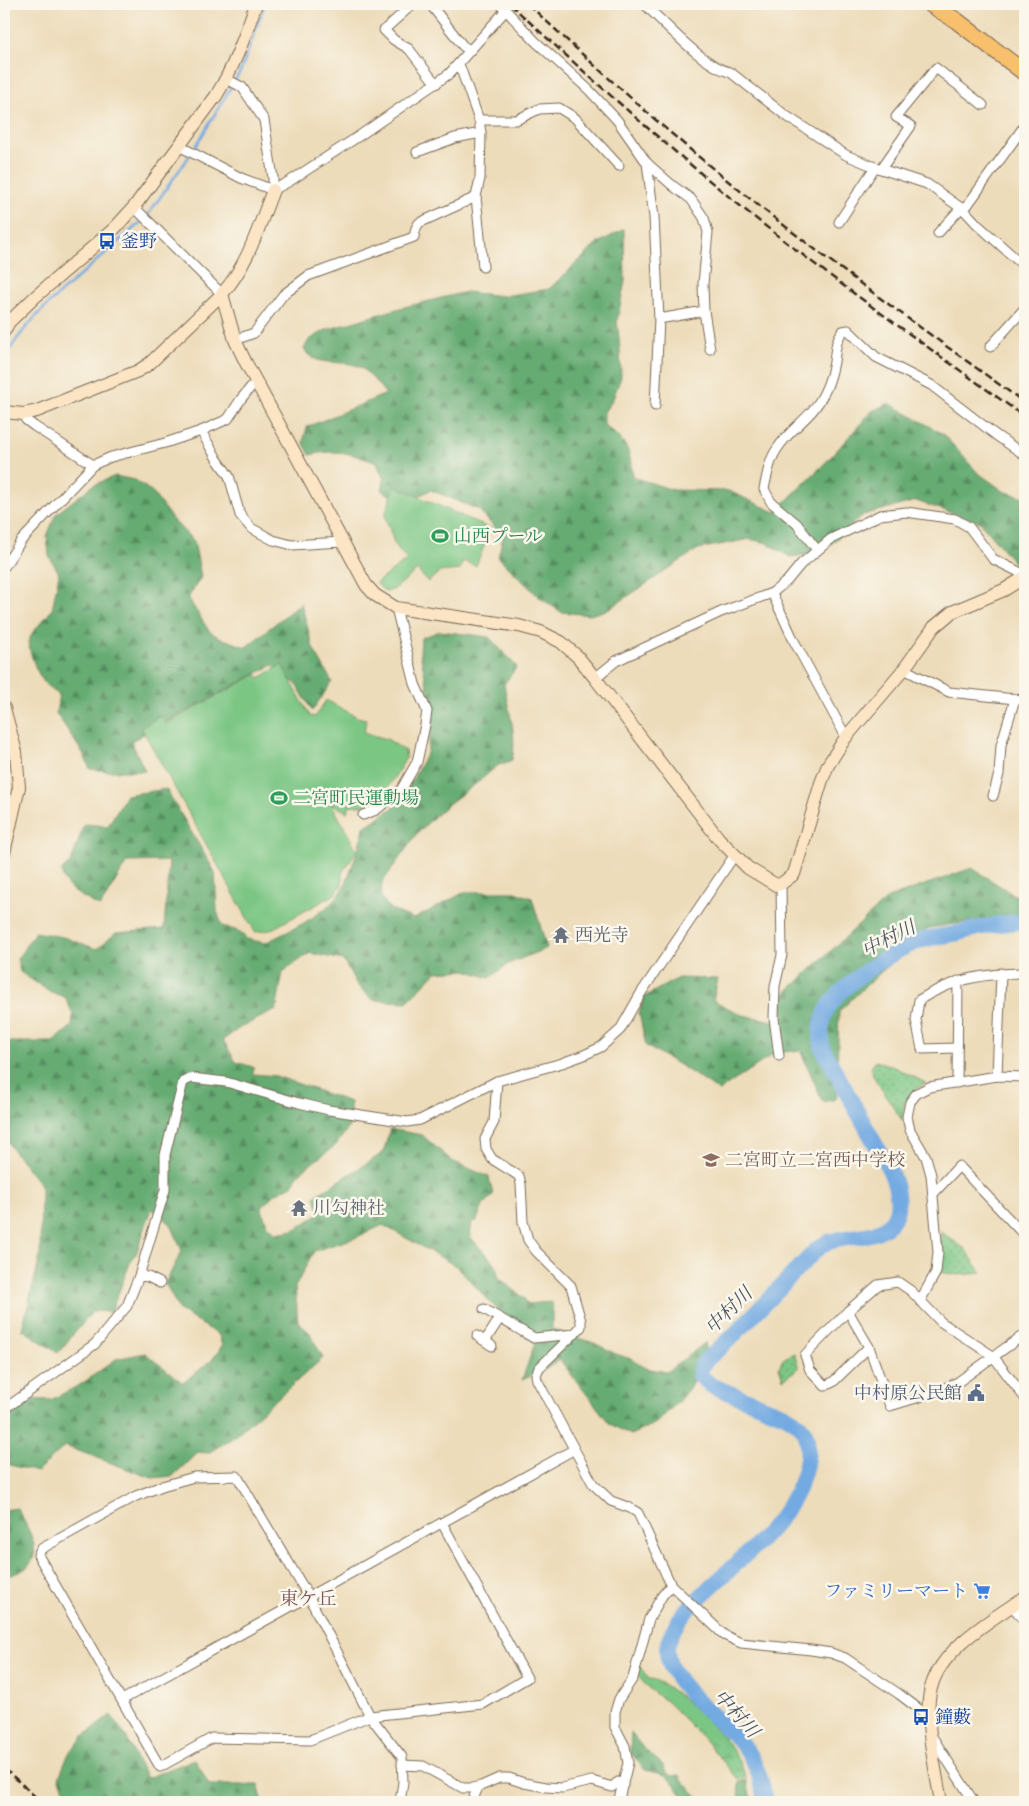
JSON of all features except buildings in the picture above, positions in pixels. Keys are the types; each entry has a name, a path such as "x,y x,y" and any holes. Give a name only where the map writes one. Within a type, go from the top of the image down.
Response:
{"highway":[{"path":"930,4 957,21 1025,73"}],"street":[{"path":"4,331 9,322 35,297 136,210 216,96 231,81 237,57 256,4"},
{"path":"413,4 384,30 394,40 409,49 436,84"},
{"path":"430,4 464,46 470,50"},
{"path":"644,4 693,50 721,70 730,72 809,132 846,155 927,184 963,209 1025,267"},
{"path":"181,147 241,178 273,190 290,182 436,84 459,64 503,7 536,42 589,90 617,120 647,162 673,186 691,199 704,218 708,232 703,284 704,311 710,348"},
{"path":"459,64 479,120 481,133 480,178 476,197 483,266"},
{"path":"839,222 911,126 896,117 936,68 983,105"},
{"path":"4,412 23,414 37,411 144,368 233,282 241,268 273,190 273,178 264,120 242,87 231,81"},
{"path":"479,120 516,120 539,109 559,108 575,118 619,166"},
{"path":"938,233 963,209 1025,125"},
{"path":"417,152 455,138 481,133"},
{"path":"647,162 654,217 659,319 655,406"},
{"path":"236,340 250,336 259,329 283,295 308,276 414,237 419,223 476,197"},
{"path":"136,210 222,294 236,340 256,382 341,542 366,585 375,595 396,608 519,626 541,632 561,642 578,657 595,678 734,856 759,876 776,885 781,884 794,874 828,765 846,737 904,669 934,626 952,612 1004,590 1025,576 993,559 969,527 955,519 906,512 880,515 831,539 800,564 787,581 772,593 721,612 616,661 595,678"},
{"path":"990,347 1025,308"},
{"path":"659,319 704,311"},
{"path":"817,550 797,524 771,502 764,489 776,450 794,428 813,412 824,393 833,369 838,337 843,331 848,330 876,357 931,385 1025,455"},
{"path":"4,566 21,541 93,465 111,457 165,443 201,431 228,419 241,399 256,382"},
{"path":"23,414 26,420 34,426 93,465"},
{"path":"201,431 217,459 230,476 240,515 251,528 273,540 292,545 341,542"},
{"path":"772,593 794,641 846,737"},
{"path":"363,815 376,810 401,790 417,762 425,725 427,711 415,684 396,608"},
{"path":"904,669 949,692 1015,698 1025,701"},
{"path":"993,796 999,774 1001,745 1015,698"},
{"path":"4,708 16,752 19,787 4,853"},
{"path":"4,1408 95,1344 127,1306 139,1276 165,1190 165,1155 183,1082 191,1078 226,1082 329,1110 407,1122 420,1120 497,1081 584,1055 601,1047 620,1030 646,985 734,856"},
{"path":"779,1056 774,1018 775,986 782,955 781,884"},
{"path":"957,1048 922,1049 916,1020 919,1000 938,988 958,981 1001,974 1025,973"},
{"path":"996,1076 1001,974"},
{"path":"957,1083 958,981"},
{"path":"920,1301 936,1272 938,1252 926,1157 910,1130 907,1117 910,1102 917,1093 929,1086 996,1076 1025,1077"},
{"path":"497,1081 494,1122 485,1139 486,1149 492,1159 518,1176 521,1184 525,1233 536,1251 571,1286 581,1321 581,1327 539,1368 536,1376 539,1385 593,1484 611,1501 638,1513 673,1588 724,1635 740,1643 811,1650 831,1653 845,1658 928,1716"},
{"path":"932,1194 959,1166 1025,1236"},
{"path":"139,1276 148,1277 160,1283"},
{"path":"869,1347 833,1382 825,1386 810,1370 805,1356 848,1311 878,1285 898,1282 911,1291 941,1322 993,1356 1025,1398"},
{"path":"484,1309 534,1338 575,1334"},
{"path":"848,1311 869,1347 890,1406 936,1392 958,1382 1025,1334"},
{"path":"485,1341 500,1318"},
{"path":"122,1700 574,1450"},
{"path":"400,1802 403,1782 402,1757 370,1716 309,1597 237,1476 194,1477 136,1496 41,1549 38,1555 160,1768 212,1738 310,1740 370,1716 483,1704 527,1678 442,1523"},
{"path":"616,1802 619,1799 628,1762 625,1746 615,1727 615,1712 619,1699 633,1678 650,1619 662,1596 673,1588"},
{"path":"940,1802 928,1716 931,1688 941,1666 963,1641 1025,1597"},
{"path":"1012,1606 1025,1621"},
{"path":"931,1734 974,1802"},
{"path":"402,1765 423,1766 463,1788 478,1787 499,1778 509,1778 524,1783 562,1788 592,1781 612,1787 618,1782 623,1785"},
{"path":"472,1802 478,1787"}],"green space":[{"path":"624,229 625,281 617,321 621,377 613,399 604,412 604,425 626,447 633,477 673,490 729,491 775,512 829,459 872,411 889,403 943,434 977,472 1005,492 1025,497 1025,559 1018,567 980,522 916,501 863,515 821,553 790,557 767,543 750,539 698,549 609,609 590,615 561,612 538,596 498,557 503,537 479,510 431,490 406,502 382,491 384,480 377,463 336,452 310,455 303,442 307,427 386,394 369,374 358,366 321,361 308,355 304,349 309,340 326,330 400,308 466,292 503,296 549,289 598,243"},
{"path":"115,476 135,480 152,492 172,519 194,541 201,577 188,598 209,631 220,638 246,647 301,603 313,648 332,682 312,711 297,685 273,665 131,741 145,771 90,769 83,753 56,713 59,694 52,690 42,679 35,665 28,642 33,632 52,610 59,573 49,556 47,536 56,514 92,486"},
{"name":"山西プール","path":"395,486 491,529 476,566 463,561 460,570 439,572 428,582 417,570 395,589 386,592 376,583 407,560 394,543 385,515"},
{"path":"440,631 489,637 517,667 504,684 513,731 514,750 512,760 497,766 447,805 418,832 382,883 381,897 390,909 414,919 465,892 516,892 532,898 547,948 508,964 490,978 466,970 436,972 407,1002 373,1000 357,985 343,960 310,953 283,972 276,1010 241,1027 223,1040 236,1062 253,1067 253,1074 276,1076 350,1102 350,1125 336,1145 299,1173 292,1185 275,1194 261,1207 267,1224 276,1233 294,1230 320,1214 315,1196 383,1153 390,1129 422,1135 452,1161 489,1177 493,1195 483,1206 476,1222 472,1221 470,1237 495,1264 499,1278 524,1298 526,1304 552,1302 552,1329 594,1343 616,1354 634,1360 645,1368 667,1372 706,1342 704,1358 694,1382 677,1403 656,1423 631,1435 610,1424 560,1360 522,1380 535,1343 507,1320 456,1266 383,1225 355,1238 314,1251 295,1287 298,1322 310,1333 323,1358 231,1439 208,1453 198,1452 173,1476 152,1478 65,1446 37,1472 10,1465 4,1448 4,1424 27,1399 51,1400 83,1383 116,1359 145,1353 183,1383 212,1360 222,1346 219,1335 179,1310 165,1283 182,1251 171,1224 152,1209 136,1254 132,1258 111,1312 93,1311 58,1353 22,1329 40,1257 41,1185 12,1149 4,1134 4,1059 8,1042 53,1042 72,1026 73,1014 65,997 50,992 20,972 17,959 35,932 63,937 97,949 116,933 164,929 169,861 127,862 100,907 75,892 66,883 62,870 71,862 84,824 108,826 126,795 166,789 215,872 217,911 222,926 238,931 247,939 265,943 296,927 325,909 341,892 351,871 364,827 400,803 427,753 433,712 420,653 421,638"},
{"name":"二宮町民運動場","path":"282,665 310,716 315,717 326,700 357,717 366,719 364,733 387,739 405,751 406,758 387,788 373,802 362,805 350,805 347,812 331,803 357,850 342,873 342,885 334,895 270,930 255,932 142,727 161,716 166,724 257,674 259,678"},
{"path":"972,868 1014,895 1025,898 1025,918 1007,916 928,928 839,1011 836,1099 823,1102 800,1050 775,1053 719,1091 646,1046 639,1013 644,997 678,978 718,979 713,1000 742,1015 784,1023 782,996 888,898"},
{"path":"875,1061 890,1065 926,1083 908,1098 902,1120 873,1076 871,1067"},
{"path":"941,1232 965,1249 982,1273 958,1275 939,1272"},
{"path":"794,1353 799,1368 783,1379 779,1367 783,1359"},
{"path":"17,1508 33,1541 33,1559 28,1566 19,1572 4,1577 4,1510"},
{"path":"640,1667 649,1679 657,1681 679,1695 715,1728 732,1749 746,1776 738,1779 703,1738 666,1701 645,1685 637,1672"},
{"path":"111,1715 127,1738 147,1778 195,1759 209,1785 258,1785 263,1802 70,1802 59,1777 69,1753 85,1735"},
{"path":"631,1733 644,1749 663,1765 665,1771 672,1776 680,1775 702,1802 688,1802 666,1775 645,1770 630,1752"},
{"path":"746,1779 752,1802 738,1802 739,1782"}],"waterway":[{"path":"193,151 241,70 265,4"},
{"path":"147,216 190,155"},
{"path":"4,360 36,316 143,220"},
{"name":"中村川","path":"764,1802 763,1787 750,1756 732,1733 693,1697 681,1683 672,1670 667,1656 668,1643 675,1626 686,1611 757,1544 783,1514 794,1497 802,1478 807,1458 808,1443 802,1427 792,1419 712,1386 700,1376 700,1371 704,1362 734,1335 818,1248 826,1243 881,1230 889,1224 897,1209 896,1190 890,1171 823,1049 822,1027 830,1005 858,977 909,945 928,938 1007,923 1025,922"}],"railway":[{"path":"510,4 628,110 749,213 851,291 1025,417"},
{"path":"528,4 641,107 728,181 857,281 1025,403"},
{"path":"4,1768 41,1802"}],"place":[{"name":"釜野","path":"107,241"},
{"name":"山西プール","path":"440,536"},
{"name":"二宮町民運動場","path":"279,798"},
{"name":"西光寺","path":"561,935"},
{"name":"二宮町立二宮西中学校","path":"711,1160"},
{"name":"川勾神社","path":"299,1208"},
{"name":"中村原公民館","path":"976,1393"},
{"name":"ファミリーマート","path":"982,1591"},
{"name":"鐘藪","path":"921,1717"}],"district":[{"name":"東ケ丘","path":"308,1598"}]}
